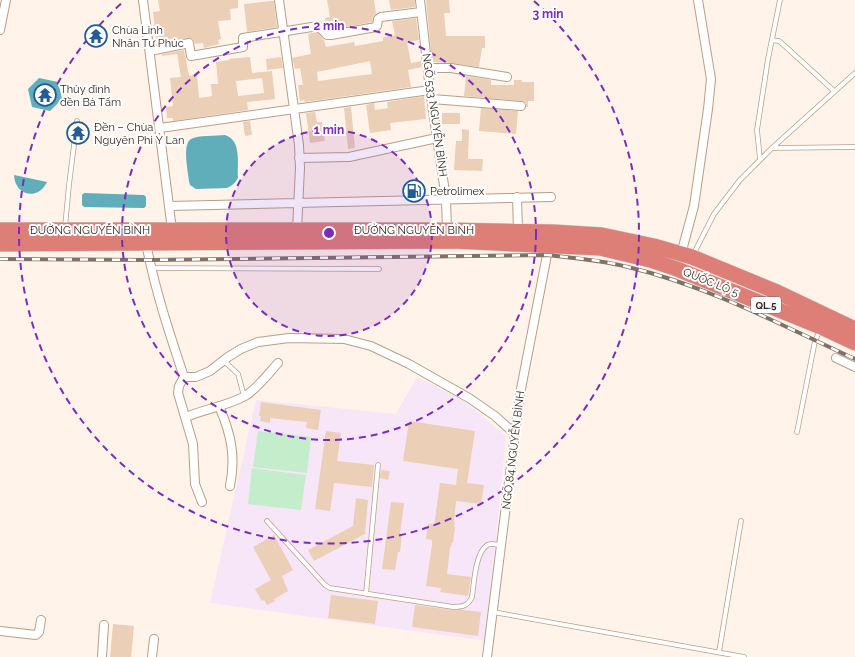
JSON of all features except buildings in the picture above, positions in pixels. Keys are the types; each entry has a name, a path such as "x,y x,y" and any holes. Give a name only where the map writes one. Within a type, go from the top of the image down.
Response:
{"highway":[{"name":"ĐƯỜNG NGUYỄN BÌNH","path":"0,230 447,230 602,234 687,255"},
{"name":"ĐƯỜNG NGUYỄN BÌNH","path":"0,244 453,241 600,248 650,260 677,269"},
{"name":"QUỐC LỘ 5","path":"687,255 776,292 855,329"},
{"name":"QUỐC LỘ 5","path":"677,269 821,327 855,343"}],"street":[{"path":"0,30 6,0"},
{"path":"143,0 172,230"},
{"path":"279,0 294,109 300,168 297,230"},
{"name":"NGÕ 533 NGUYỄN BÌNH","path":"420,0 430,90 446,199 447,230"},
{"path":"687,255 711,79 698,0"},
{"path":"150,51 189,43 191,56 243,47 243,38 318,26 327,35 331,35 376,27 378,26 378,19 385,16 421,12"},
{"path":"428,68 451,68 507,76"},
{"path":"160,128 430,90"},
{"path":"432,99 521,106"},
{"path":"299,158 349,157 437,138"},
{"path":"169,206 551,196"},
{"path":"517,197 518,231"},
{"path":"146,243 163,316 184,377 179,386 178,393 193,444 194,484 202,502"},
{"name":"NGÕ 84 NGUYỄN BÌNH","path":"487,657 520,394 547,255 551,245"},
{"path":"184,377 196,377 210,371 223,360 241,349 258,342 289,338 344,339 371,346 409,364 469,398 495,416 515,434"},
{"path":"836,358 855,367"},
{"path":"186,417 220,406 244,396 263,380 278,363"},
{"path":"220,406 228,427 232,447 233,471 230,486"},
{"path":"0,631 36,635 39,632 41,620"},
{"path":"102,657 104,625"},
{"path":"152,657 154,639"}],"lane":[{"path":"760,160 757,130 780,0"},
{"path":"772,40 779,41 786,46 834,91"},
{"path":"687,255 714,214 740,180 772,148 855,73"},
{"path":"65,229 77,121"},
{"path":"772,148 855,147"},
{"path":"151,268 379,269"},
{"path":"796,432 815,341 821,327"},
{"path":"223,360 238,374 244,396"},
{"path":"366,594 378,465"},
{"path":"719,652 741,521"},
{"path":"267,522 327,586 335,590 453,607 464,606 472,597 479,559 486,546 491,544 501,545"},
{"path":"492,612 744,657"}],"shaded area":[{"path":"417,377 462,400 506,436 486,641 210,603 256,400 396,414"}],"green space":[{"path":"258,431 311,437 307,473 253,467"},
{"path":"252,468 306,475 301,510 248,504"}],"water":[{"path":"39,78 58,82 62,99 50,111 32,107 28,89"},
{"path":"225,135 234,142 238,153 238,178 227,188 196,189 190,185 189,181 186,158 188,142 191,139 198,137"},
{"path":"14,175 47,182 38,192 28,194 18,188"},
{"path":"84,193 144,195 146,197 146,206 144,208 84,207 82,205 82,195"}],"railway":[{"path":"0,259 149,260 547,255 577,258 628,267 658,275 715,295 855,359"}],"place":[{"name":"Chùa Linh Nhân Tư Phúc","path":"96,36"},
{"name":"Thủy đình đền Bà Tấm","path":"45,95"},
{"name":"Đền – Chùa Nguyên Phi Ỷ Lan","path":"78,133"},
{"name":"Petrolimex","path":"414,191"}]}
